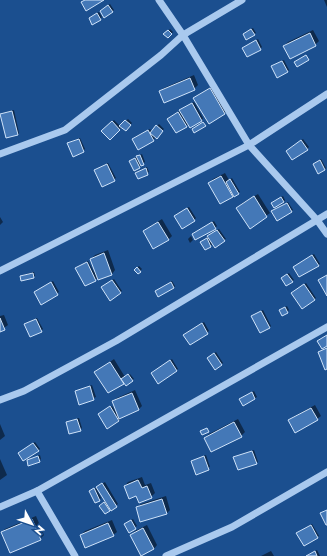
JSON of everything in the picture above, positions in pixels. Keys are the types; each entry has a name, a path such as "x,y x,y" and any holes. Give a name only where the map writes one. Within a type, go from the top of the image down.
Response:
{"street":[{"path":"159,0 183,36 249,145 317,220 327,234"},
{"path":"0,154 64,130 161,55 183,36 242,0"},
{"path":"0,271 249,145 327,94"},
{"path":"0,400 24,391 116,341 327,214"},
{"path":"0,507 37,491 327,327"},
{"path":"166,556 232,527 327,472"},
{"path":"37,491 75,556"}],"building":[{"path":"85,0 104,0 86,11 81,2"},
{"path":"108,5 113,12 104,18 100,11"},
{"path":"97,13 101,20 92,25 89,18"},
{"path":"251,29 255,35 246,40 243,34"},
{"path":"168,30 172,34 168,38 163,34"},
{"path":"310,33 316,46 290,59 283,46"},
{"path":"256,40 261,50 247,57 242,48"},
{"path":"306,55 309,60 297,67 294,62"},
{"path":"282,61 288,72 277,78 271,66"},
{"path":"190,78 195,90 164,103 159,91"},
{"path":"210,88 225,114 209,124 193,98"},
{"path":"192,103 202,121 190,128 179,110"},
{"path":"12,111 18,135 6,138 0,114"},
{"path":"178,112 187,127 176,133 167,119"},
{"path":"125,120 131,125 126,131 119,126"},
{"path":"112,121 120,130 110,140 101,131"},
{"path":"203,122 206,126 194,133 192,129"},
{"path":"156,125 163,131 157,139 150,133"},
{"path":"148,130 154,141 138,150 132,139"},
{"path":"79,139 84,152 73,157 67,143"},
{"path":"301,140 308,150 292,160 286,151"},
{"path":"140,155 144,165 141,166 136,156"},
{"path":"135,158 140,168 134,171 129,161"},
{"path":"320,160 325,170 318,174 313,164"},
{"path":"107,164 115,181 102,187 94,170"},
{"path":"146,168 148,175 138,179 135,173"},
{"path":"221,176 233,197 220,204 208,183"},
{"path":"230,179 239,194 234,197 226,182"},
{"path":"254,196 267,217 250,229 236,208"},
{"path":"281,197 284,202 274,208 271,203"},
{"path":"287,203 292,212 277,221 271,211"},
{"path":"187,208 195,221 182,229 174,216"},
{"path":"158,222 169,240 153,249 143,231"},
{"path":"212,222 216,229 195,240 192,234"},
{"path":"217,230 225,241 215,248 207,236"},
{"path":"207,238 211,247 205,250 200,242"},
{"path":"104,253 112,275 98,280 90,259"},
{"path":"312,255 319,266 299,277 293,267"},
{"path":"87,262 96,281 85,286 75,268"},
{"path":"137,267 141,272 138,274 134,270"},
{"path":"33,273 34,278 21,281 20,276"},
{"path":"287,274 293,282 286,286 281,278"},
{"path":"327,275 327,296 318,280"},
{"path":"112,280 121,293 110,301 101,287"},
{"path":"51,282 58,295 41,305 34,292"},
{"path":"171,282 174,288 158,297 155,291"},
{"path":"304,284 315,300 302,309 291,293"},
{"path":"285,307 288,313 282,316 279,310"},
{"path":"261,311 270,328 260,333 251,316"},
{"path":"0,318 5,330 0,332"},
{"path":"36,319 42,332 30,337 24,324"},
{"path":"202,323 208,334 190,345 183,335"},
{"path":"327,335 327,346 322,349 317,341"},
{"path":"327,348 327,369 325,370 318,352"},
{"path":"214,353 222,365 215,370 207,358"},
{"path":"170,360 177,371 158,384 151,373"},
{"path":"110,362 124,384 108,393 94,372"},
{"path":"128,374 133,381 126,386 121,379"},
{"path":"90,386 94,400 79,405 75,391"},
{"path":"252,392 255,399 243,406 239,399"},
{"path":"132,393 139,410 119,419 112,401"},
{"path":"110,406 119,421 107,429 98,414"},
{"path":"311,408 318,420 295,433 288,420"},
{"path":"77,419 81,431 69,434 66,422"},
{"path":"234,422 242,437 211,452 204,438"},
{"path":"207,428 209,432 202,435 200,431"},
{"path":"33,443 39,451 23,461 18,453"},
{"path":"252,451 257,464 238,470 233,457"},
{"path":"38,456 40,462 28,466 27,460"},
{"path":"204,456 209,470 196,475 191,461"},
{"path":"138,480 142,488 147,486 152,498 139,503 136,496 129,499 124,486"},
{"path":"102,483 117,507 111,511 96,487"},
{"path":"94,488 100,501 95,503 89,491"},
{"path":"162,499 167,514 140,522 136,507"},
{"path":"104,502 110,511 105,514 99,506"},
{"path":"327,510 327,525 326,525 320,513"},
{"path":"32,519 41,540 10,553 1,532"},
{"path":"131,520 136,529 129,533 124,524"},
{"path":"108,523 114,536 85,548 80,535"},
{"path":"311,525 318,538 304,546 296,533"},
{"path":"143,528 154,549 141,556 130,535"},
{"path":"315,551 317,556 306,556"}]}
